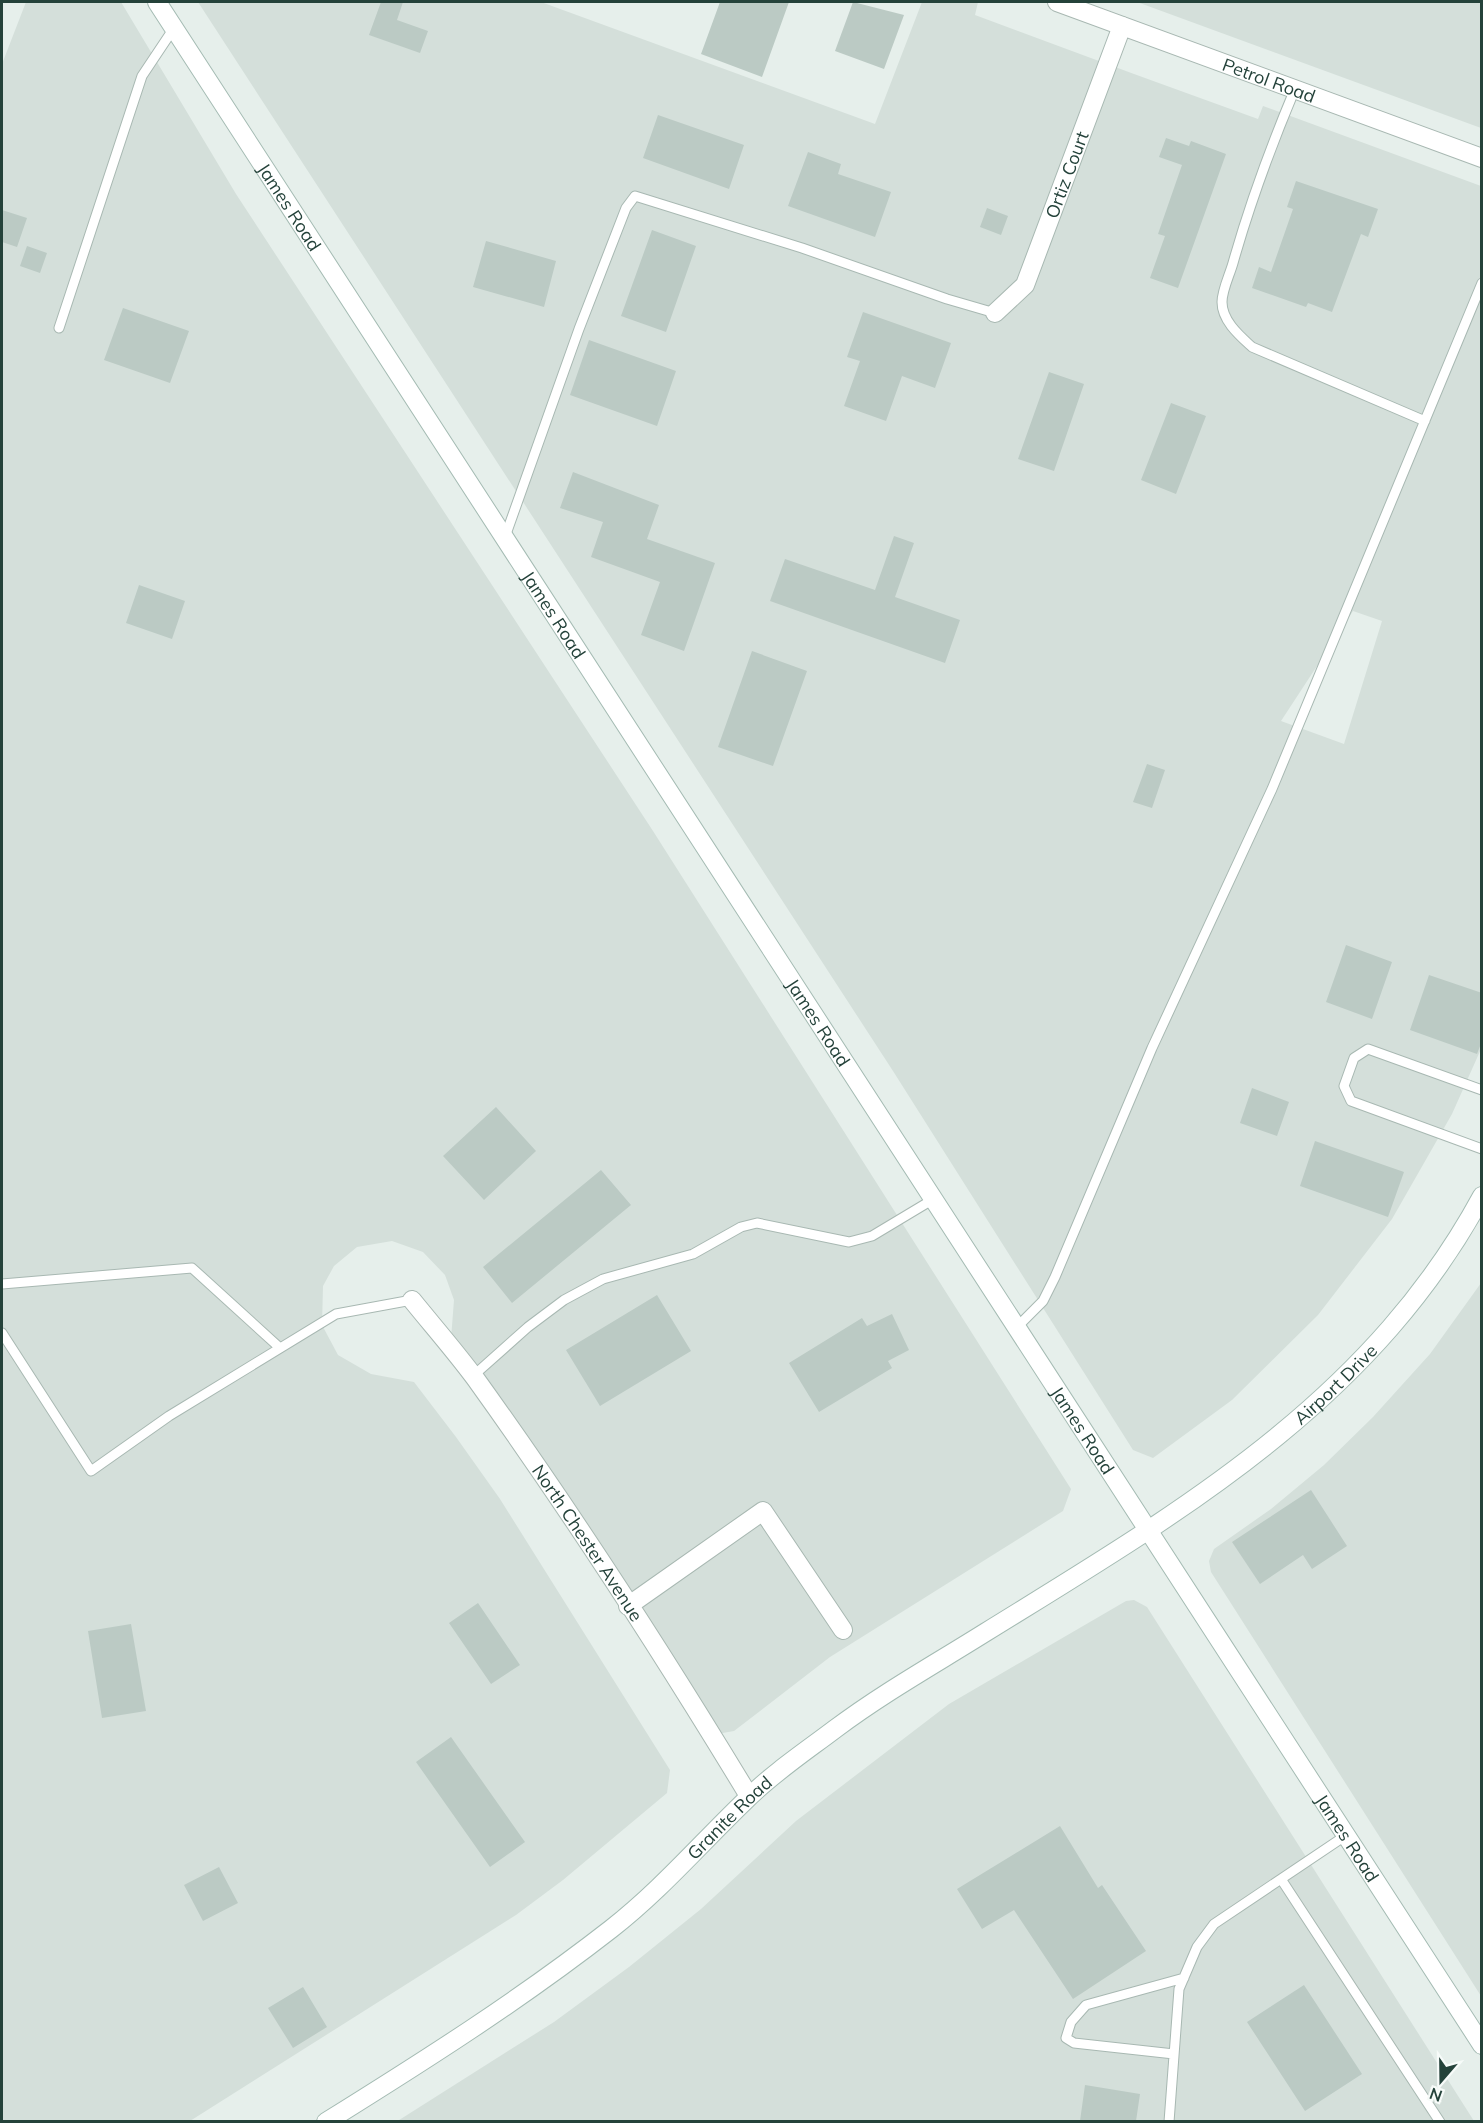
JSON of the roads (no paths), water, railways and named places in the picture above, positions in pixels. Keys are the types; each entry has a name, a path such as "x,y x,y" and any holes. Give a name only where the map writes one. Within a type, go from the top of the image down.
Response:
{"main road":[{"name":"James Road","path":"157,2 1015,1329 1482,2045"},
{"name":"Petrol Road","path":"1057,2 1482,158"},
{"name":"Ortiz Court","path":"995,313 1024,285 1122,26"},
{"name":"Airport Drive","path":"1147,1531 1258,1454 1307,1413 1355,1365 1411,1300 1443,1258 1482,1196"},
{"name":"North Chester Avenue","path":"412,1300 473,1376 689,1697 749,1796"},
{"path":"628,1606 764,1511 843,1630"},
{"name":"Granite Road","path":"326,2121 473,2030 614,1927 707,1841 749,1796 837,1728 898,1685 1147,1531"}],"lane":[{"path":"59,328 142,76 174,28"},
{"path":"1295,89 1265,161 1243,228 1222,302 1225,316 1236,332 1252,347 1425,421"},
{"path":"504,539 579,329 626,208 635,196 802,248 947,299 995,313"},
{"path":"1015,1329 1043,1301 1055,1277 1152,1048 1272,789 1482,283"},
{"path":"1482,1090 1368,1049 1354,1058 1344,1086 1351,1101 1482,1149"},
{"path":"473,1376 537,1320 564,1300 603,1279 693,1254 741,1227 757,1223 849,1242 872,1236 932,1200"},
{"path":"2,1284 192,1268 280,1348"},
{"path":"2,1333 90,1471 169,1416 336,1314 412,1300"},
{"path":"1169,2121 1179,1989 1197,1947 1214,1924 1345,1836"},
{"path":"1281,1879 1440,2121"},
{"path":"1174,2054 1074,2043 1066,2038 1071,2022 1086,2005 1184,1978"}]}
